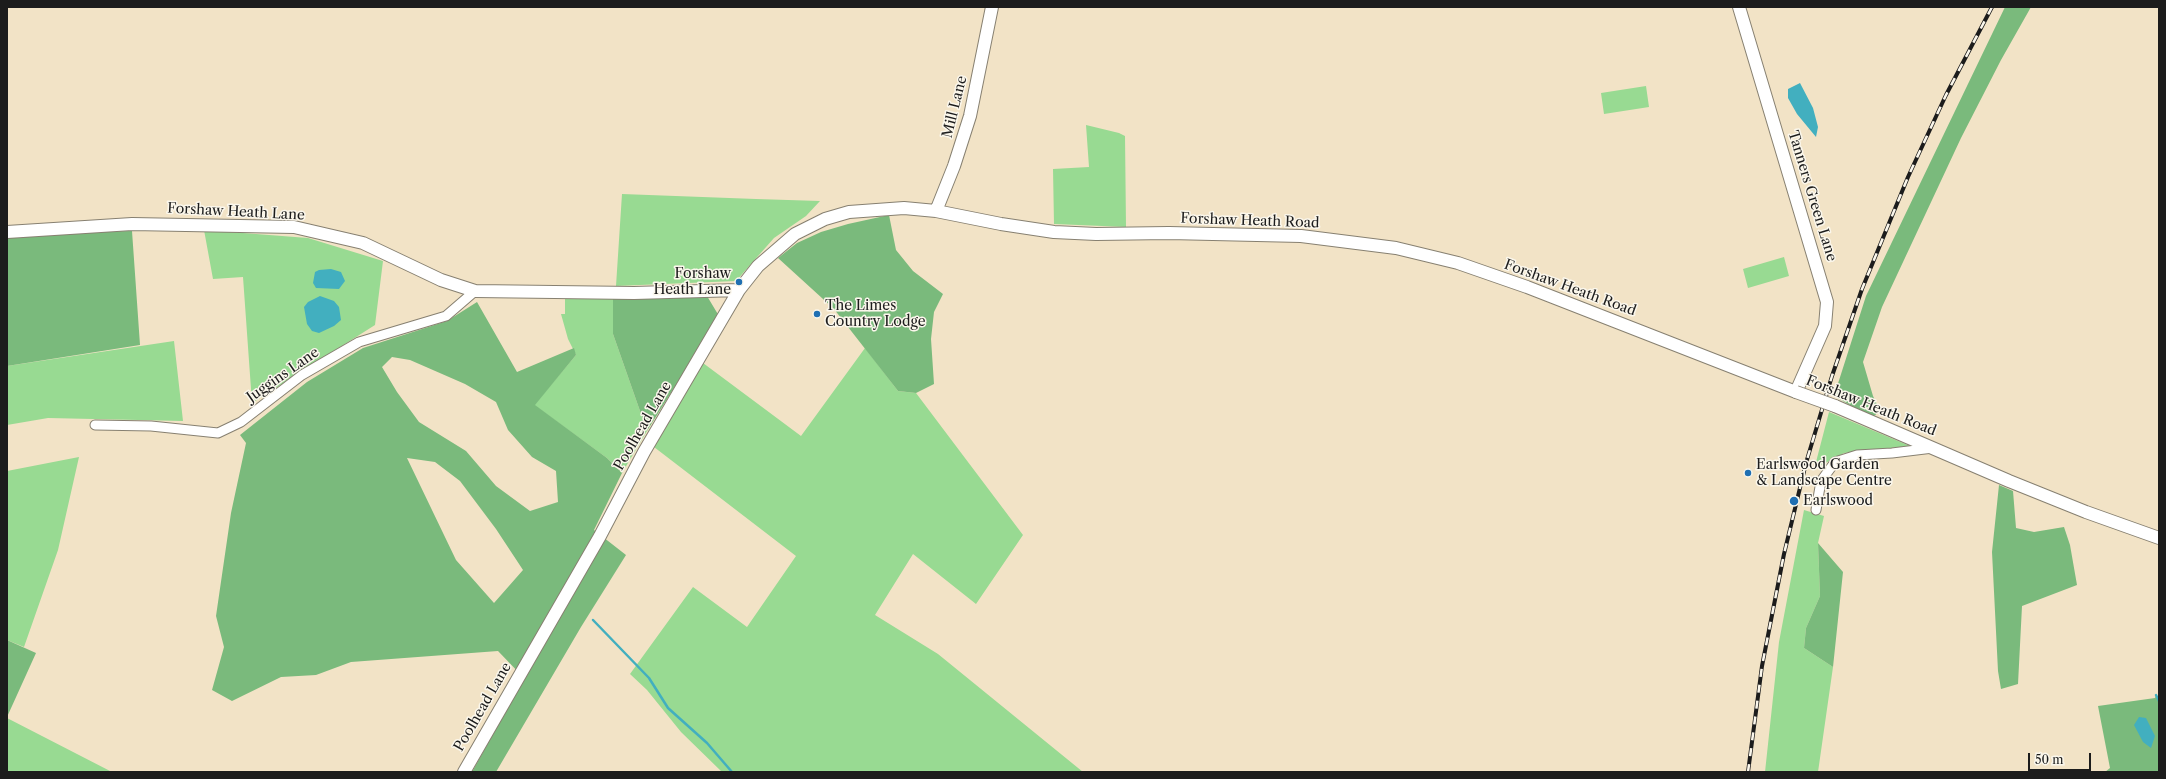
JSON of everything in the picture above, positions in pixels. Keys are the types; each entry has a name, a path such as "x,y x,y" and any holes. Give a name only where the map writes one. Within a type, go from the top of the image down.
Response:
{"street":[{"name":"Mill Lane","path":"936,211 954,166 970,116 992,7"},
{"name":"Tanners Green Lane","path":"1739,7 1828,302 1825,326 1796,392"},
{"name":"Poolhead Lane","path":"464,772 600,536 644,452 739,290 772,252 796,234 825,219 849,212 872,209 904,208 936,211"},
{"name":"Forshaw Heath Road","path":"936,211 1001,224 1054,232 1096,234 1169,233 1301,236 1396,248 1458,263 1528,287 1835,406 2079,509 2159,538"},
{"name":"Forshaw Heath Lane","path":"7,232 132,224 294,227 363,243 441,280 475,291 634,293 739,290"},
{"name":"Juggins Lane","path":"95,425 151,426 218,433 241,422 302,375 359,342 446,316 475,291"},
{"path":"1816,510 1821,481 1835,462 1857,455 1892,454 1934,448"}],"green space":[{"path":"2005,7 2031,7 2001,60 1961,138 1882,307 1863,362 1873,396 1880,411 1874,416 1866,414 1834,396 1866,296"},
{"path":"1646,86 1649,107 1604,114 1601,93"},
{"path":"1086,125 1119,133 1125,136 1126,227 1054,224 1053,169 1089,167"},
{"path":"622,194 820,201 806,216 774,238 736,281 616,286"},
{"path":"889,215 896,250 913,271 943,294 934,312 931,339 934,384 916,393 898,391 834,309 778,258 797,243 821,232 848,224"},
{"path":"204,230 308,238 383,261 375,325 252,403 243,277 213,279"},
{"path":"132,231 140,345 7,366 7,236 73,232"},
{"path":"1784,257 1789,276 1748,288 1743,269"},
{"path":"613,295 613,334 647,431 622,473 607,458 534,405 576,355 568,339 561,314 565,314 565,296"},
{"path":"613,295 707,296 719,316 647,431 613,334"},
{"path":"477,302 517,372 574,348 576,355 535,405 607,458 622,473 594,530 626,555 581,627 496,772 472,772 524,678 498,651 351,662 316,675 281,677 232,701 212,690 224,647 216,616 231,513 246,443 240,435 307,382 363,348 447,321","holes":["392,357 410,360 465,384 496,402 508,430 532,457 556,471 558,502 530,511 496,486 466,451 419,422 397,392 382,367","407,458 435,462 460,481 496,529 523,570 494,603 456,560"]},
{"path":"174,341 183,421 48,418 7,425 7,366"},
{"path":"865,348 898,391 916,393 1023,535 976,604 913,554 875,615 938,654 1083,772 722,772 681,732 647,690 630,674 693,587 747,627 796,556 654,447 703,363 801,436"},
{"path":"1829,412 1910,446 1844,453 1818,467 1816,462"},
{"path":"79,457 58,550 24,647 7,640 7,471"},
{"path":"1999,485 2013,491 2016,528 2034,532 2064,527 2070,545 2077,585 2022,606 2018,684 2001,689 1998,671 1992,552"},
{"path":"1804,510 1824,516 1818,543 1820,596 1806,628 1804,648 1833,667 1818,772 1765,772 1779,642"},
{"path":"1818,543 1843,572 1833,667 1804,648 1806,628 1820,596"},
{"path":"7,640 36,653 7,717"},
{"path":"2156,695 2159,702 2159,772 2105,772 2110,768 2098,706 2155,698"},
{"path":"7,718 112,772 7,772"}],"water":[{"path":"1800,83 1813,108 1818,127 1816,137 1797,114 1788,98 1788,89"},
{"path":"331,269 341,272 345,281 339,289 316,288 313,283 315,272 319,270"},
{"path":"320,296 334,301 339,307 341,320 334,326 319,333 312,331 307,324 304,307 308,302"},
{"path":"2139,717 2146,718 2155,736 2151,748 2143,742 2134,725"}],"waterway":[{"path":"593,620 649,678 668,708 707,743 732,772"},
{"path":"2156,695 2159,701"}],"railway":[{"path":"1748,772 1762,666 1784,554 1806,463 1832,376 1862,289 1908,177 1946,95 1992,7"}],"place":[{"name":"Forshaw Heath Lane","path":"739,282"},
{"name":"The Limes Country Lodge","path":"817,314"},
{"name":"Earlswood Garden & Landscape Centre","path":"1748,473"},
{"name":"Earlswood","path":"1794,501"}]}
